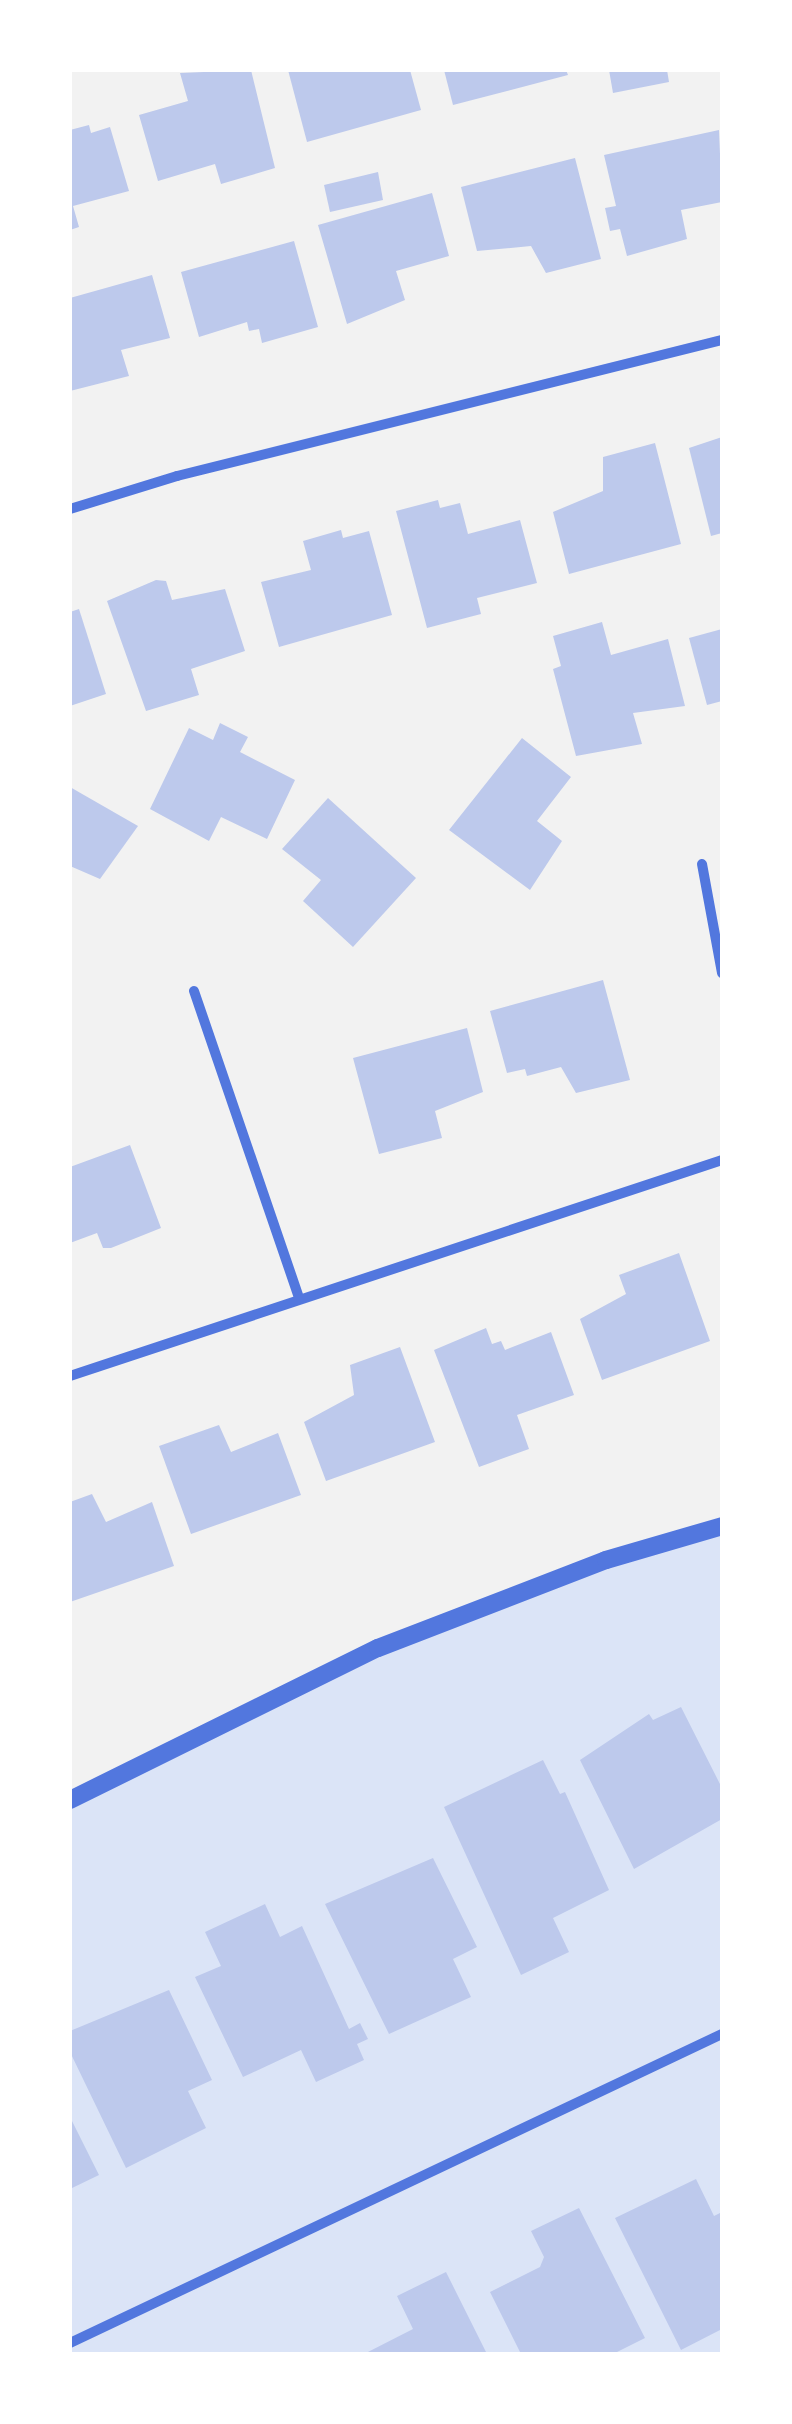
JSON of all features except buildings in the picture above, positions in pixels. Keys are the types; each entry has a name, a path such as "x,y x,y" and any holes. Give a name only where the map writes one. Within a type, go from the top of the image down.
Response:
{"street":[{"path":"70,509 177,476 722,340"},
{"path":"702,864 722,973"},
{"path":"194,991 299,1298"},
{"path":"70,1376 722,1160"},
{"path":"70,1800 378,1648 606,1560 722,1526"},
{"path":"70,2343 722,2034"}],"shaded area":[{"path":"722,1525 722,2354 70,2354 70,1798 425,1628"}]}
